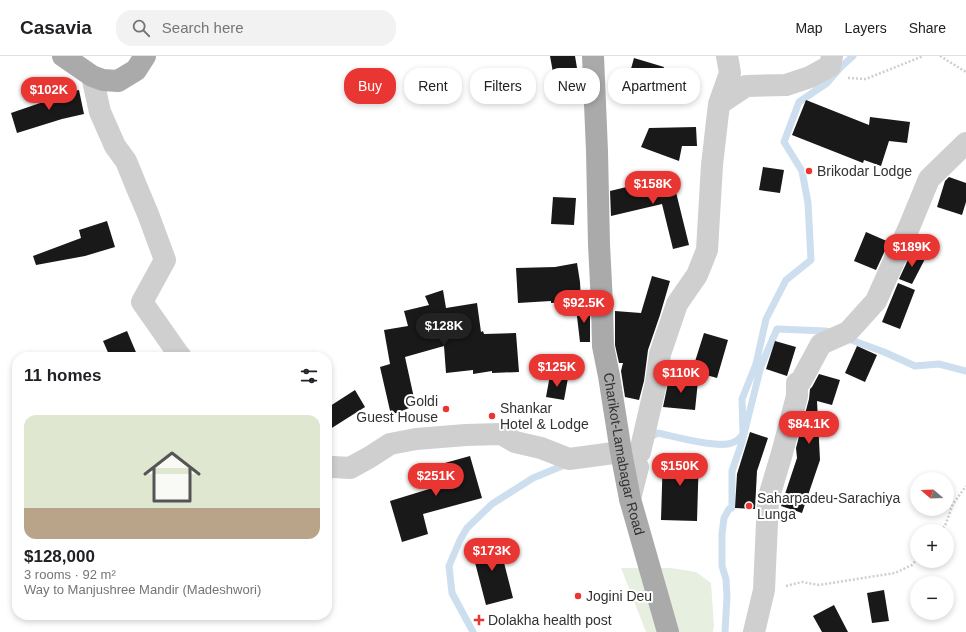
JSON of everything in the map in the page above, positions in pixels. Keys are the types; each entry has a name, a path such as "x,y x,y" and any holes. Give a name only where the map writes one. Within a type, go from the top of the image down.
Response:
{"main road":[{"path":"63,56 92,76 104,80 118,81 136,70 145,56"},
{"name":"Charikot-Lamabagar Road","path":"593,56 603,346 609,376 633,457 630,498 668,632"}],"street":[{"path":"332,467 350,468 390,444 416,439 466,435 501,434 515,442 541,448 569,459 633,457 656,382 660,354 677,304 697,275 708,250 712,165 720,104 730,73 727,56"},
{"path":"720,104 746,86 786,85 810,77 830,66 832,56"},
{"path":"92,76 100,112 116,146 126,161 165,260 142,302 177,352"},
{"path":"754,632 764,590 768,500 797,396 797,383 801,381 821,344 848,332 876,301 910,226 929,179 966,143"}],"path":[{"path":"810,77 866,78 923,56"},
{"path":"940,56 966,72"},
{"path":"946,524 953,504 966,486"},
{"path":"764,590 775,589 802,582 819,585 895,573 910,566"}],"shaded area":[{"path":"621,568 671,568 696,572 711,583 714,626 713,632 646,632"}],"building":[{"path":"550,56 575,56 577,68 552,68"},
{"path":"634,58 664,67 664,68 631,68"},
{"path":"79,90 84,114 17,133 11,113 43,102 42,98"},
{"path":"806,100 869,125 870,117 910,122 907,143 889,141 881,166 864,160 863,163 792,135"},
{"path":"696,127 697,146 682,146 679,161 641,147 649,128"},
{"path":"763,167 784,170 780,193 759,190"},
{"path":"672,176 689,245 673,249 662,204 611,216 610,191"},
{"path":"949,177 966,183 966,202 962,215 937,207 945,181"},
{"path":"553,197 576,198 574,225 551,224"},
{"path":"107,221 115,247 85,256 36,265 33,256 81,238 79,230"},
{"path":"866,232 889,242 876,270 854,261"},
{"path":"912,251 926,257 912,284 899,279"},
{"path":"577,263 581,301 518,303 516,268 555,267"},
{"path":"652,276 670,281 648,350 644,381 639,400 625,397 621,371 623,363 619,363 615,345 615,311 641,313"},
{"path":"898,283 915,290 900,329 882,322"},
{"path":"443,290 446,308 477,303 481,332 483,331 484,334 516,333 519,372 492,373 492,371 473,374 473,370 446,373 444,346 405,357 414,398 417,405 391,415 380,367 390,364 384,330 408,326 404,311 429,305 425,296"},
{"path":"576,308 590,309 590,342 580,342"},
{"path":"127,331 136,352 108,352 103,341"},
{"path":"704,333 728,340 717,378 692,371"},
{"path":"775,341 796,347 787,376 766,369"},
{"path":"857,346 877,355 865,382 845,373"},
{"path":"819,374 840,380 832,405 817,401 820,460 802,513 781,506 797,458 796,448 809,399 810,389"},
{"path":"550,375 568,378 564,400 546,397"},
{"path":"669,378 698,381 695,410 663,407"},
{"path":"355,390 365,407 332,428 332,405"},
{"path":"750,432 768,438 757,471 755,509 735,508 737,474"},
{"path":"663,453 699,454 697,521 661,520"},
{"path":"470,456 482,498 423,514 428,534 402,542 390,501 439,486 434,466"},
{"path":"498,539 513,598 486,605 471,547"},
{"path":"884,590 889,621 872,623 867,593"},
{"path":"834,605 848,632 822,632 813,616"}],"waterway":[{"path":"647,439 658,433 708,443 728,444 736,441 743,434 742,399 756,364 766,319 786,280 811,260 808,203 802,171 784,142 799,102 827,83 853,56"},
{"path":"725,632 727,597 726,579 722,566 722,534 724,518 729,509 732,508 732,471 742,442 761,366 777,329 826,331 833,333"},
{"path":"846,338 884,352 915,366 939,364 966,371"},
{"path":"473,632 452,593 449,566 460,540 467,528 492,504 533,478 567,464"}],"place":[{"name":"Brikodar Lodge","path":"809,171"},
{"name":"Goldi Guest House","path":"446,409"},
{"name":"Shankar Hotel & Lodge","path":"492,416"},
{"name":"Saharpadeu-Sarachiya Lunga","path":"749,506"},
{"name":"Jogini Deu","path":"578,596"},
{"name":"Dolakha health post","path":"479,620"}]}
